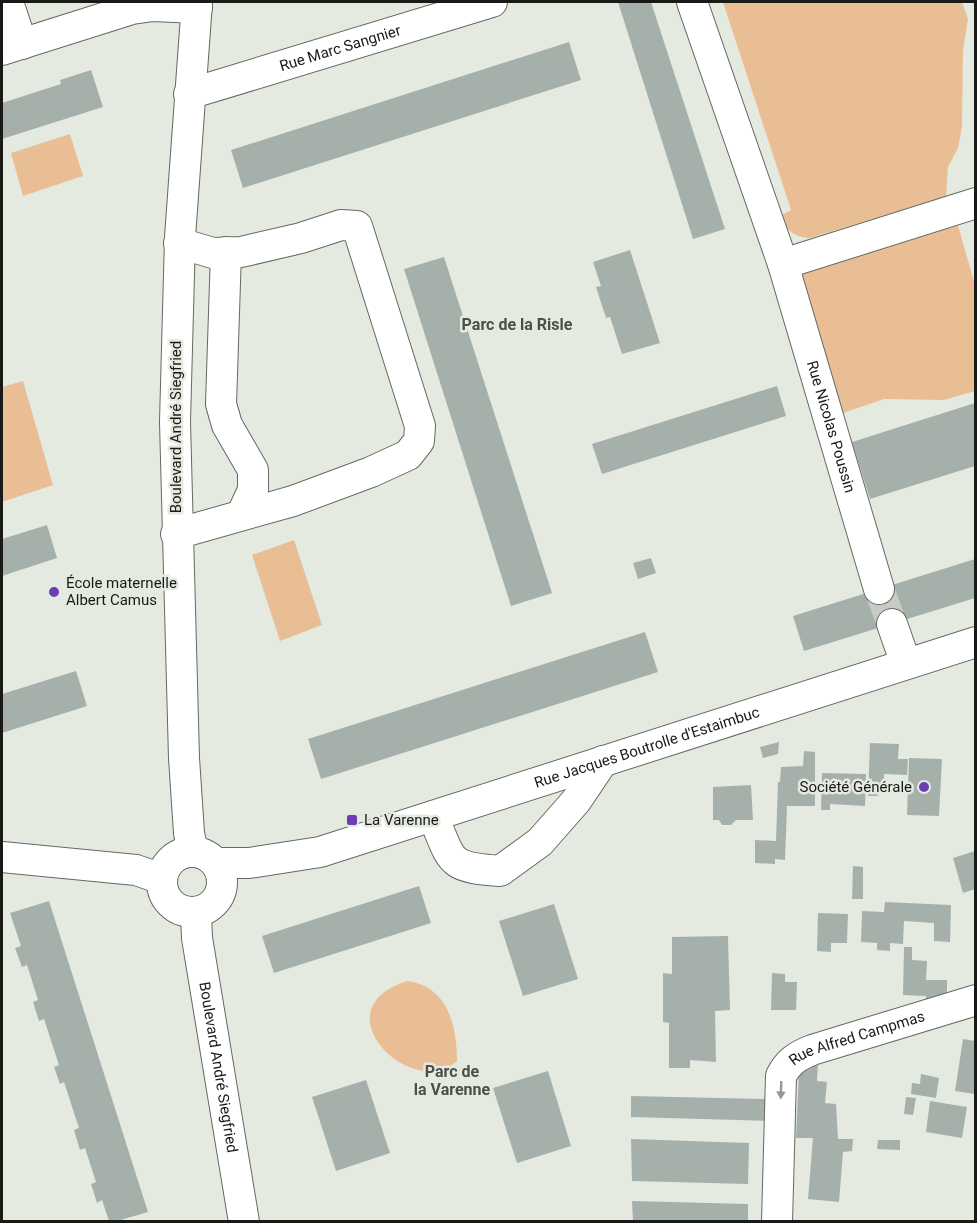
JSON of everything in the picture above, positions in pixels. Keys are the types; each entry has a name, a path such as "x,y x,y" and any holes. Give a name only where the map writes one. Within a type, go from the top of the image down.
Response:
{"street":[{"path":"8,2 12,47 132,9 197,5"},
{"name":"Rue Marc Sangnier","path":"189,94 492,2"},
{"name":"Rue Nicolas Poussin","path":"692,2 783,264 868,560 879,589"},
{"name":"Boulevard André Siegfried","path":"197,5 179,243 175,422 176,534 184,758 189,833 204,857"},
{"path":"783,264 975,203"},
{"path":"176,534 313,493 372,472 408,455 419,441 420,426 357,226 341,225 241,252 213,253 179,243"},
{"path":"226,252 221,404 227,425 253,470 253,490 242,514"},
{"path":"892,624 906,664"},
{"name":"Rue Jacques Boutrolle d'Estaimbuc","path":"204,857 249,862 320,852 975,642"},
{"path":"433,816 451,858 465,868 500,871 540,842 576,801 603,761"},
{"name":"Rue Jacques Boutrolle d'Estaimbuc","path":"221,893 278,874 320,852"},
{"path":"176,856 204,857 222,878 221,893 211,906 196,913 187,913 171,904 165,897 162,879 164,870 176,856"},
{"path":"2,857 136,870 162,879"},
{"name":"Boulevard André Siegfried","path":"196,913 196,938 244,1221"},
{"name":"Rue Alfred Campmas","path":"777,1221 781,1076 787,1066 798,1056 812,1050 975,1000"}],"shaded area":[{"path":"723,2 962,2 968,19 963,51 962,126 958,148 948,167 946,196 810,238 800,237 792,232 780,216 791,210"},
{"path":"70,134 83,176 23,196 11,153"},
{"path":"957,222 975,285 975,391 944,400 884,399 843,413 800,273"},
{"path":"23,381 53,485 2,502 2,387"},
{"path":"294,540 322,625 280,641 252,555"},
{"path":"407,981 421,984 441,999 452,1022 457,1061 439,1071 418,1070 398,1061 382,1047 372,1030 371,1011 382,994"}],"building":[{"path":"618,2 651,2 725,229 693,239"},
{"path":"569,42 581,80 243,188 231,150"},
{"path":"91,70 103,107 2,139 2,103 61,84 60,80"},
{"path":"630,250 660,343 622,354 610,317 606,318 596,287 601,286 593,262"},
{"path":"444,257 552,593 511,606 404,269"},
{"path":"777,386 786,416 602,474 592,444"},
{"path":"975,403 975,466 870,499 852,442"},
{"path":"47,525 57,558 2,576 2,539"},
{"path":"651,558 656,573 638,579 633,563"},
{"path":"975,559 975,598 804,651 793,616"},
{"path":"645,632 658,672 321,779 308,739"},
{"path":"76,671 87,706 2,733 2,694"},
{"path":"779,742 778,754 763,758 760,747"},
{"path":"870,743 899,744 898,759 908,759 907,775 884,774 884,788 878,787 878,796 868,796"},
{"path":"804,751 815,752 815,806 787,806 785,860 775,859 775,864 755,863 755,840 776,841 778,782 780,782 781,767 803,766"},
{"name":"Société Générale","path":"909,758 942,759 939,816 907,815"},
{"path":"822,773 866,774 865,806 830,804 830,810 821,810"},
{"path":"751,785 753,820 736,820 731,825 722,825 719,820 713,820 713,787"},
{"path":"975,851 975,889 963,893 953,858"},
{"path":"853,866 863,867 863,899 852,899"},
{"path":"419,886 431,923 274,973 262,936"},
{"path":"49,901 148,1212 117,1221 109,1221 102,1200 97,1203 91,1184 96,1182 85,1148 80,1150 74,1130 79,1128 64,1082 60,1084 54,1067 59,1065 44,1019 39,1021 33,1002 38,1000 27,965 22,967 15,948 21,946 10,913"},
{"path":"885,902 951,905 950,942 934,941 934,923 904,921 903,944 890,943 890,951 877,950 877,943 861,942 862,911 884,912"},
{"path":"554,904 578,979 523,996 499,921"},
{"path":"818,913 848,914 847,943 831,943 831,952 817,951"},
{"path":"728,936 730,1010 715,1011 716,1062 690,1060 690,1068 669,1068 669,1023 663,1022 663,973 672,974 672,937"},
{"path":"904,947 912,947 912,960 927,961 926,980 947,980 947,997 926,1003 926,996 903,995"},
{"path":"772,973 785,974 785,982 797,982 796,1010 771,1010"},
{"path":"963,1039 975,1041 975,1094 955,1091"},
{"path":"818,1064 817,1081 827,1082 825,1103 836,1104 838,1139 853,1139 852,1151 843,1152 839,1202 808,1199 813,1138 796,1138 799,1070"},
{"path":"548,1071 571,1146 517,1163 493,1088"},
{"path":"921,1074 939,1078 936,1098 911,1094 912,1083 920,1084"},
{"path":"366,1080 390,1153 336,1171 312,1097"},
{"path":"631,1096 769,1099 769,1121 631,1117"},
{"path":"906,1097 916,1098 913,1115 904,1114"},
{"path":"930,1101 967,1107 962,1138 926,1132"},
{"path":"631,1139 749,1143 748,1184 632,1181"},
{"path":"878,1140 900,1140 900,1150 877,1149"},
{"path":"632,1201 748,1204 748,1221 633,1221"}],"tunnel":[{"path":"879,589 892,624"}],"place":[{"name":"École maternelle Albert Camus","path":"54,592"},
{"name":"Société Générale","path":"924,787"},
{"name":"La Varenne","path":"352,820"}],"district":[{"name":"Parc de la Risle","path":"517,324"},
{"name":"Parc de la Varenne","path":"452,1080"}]}
